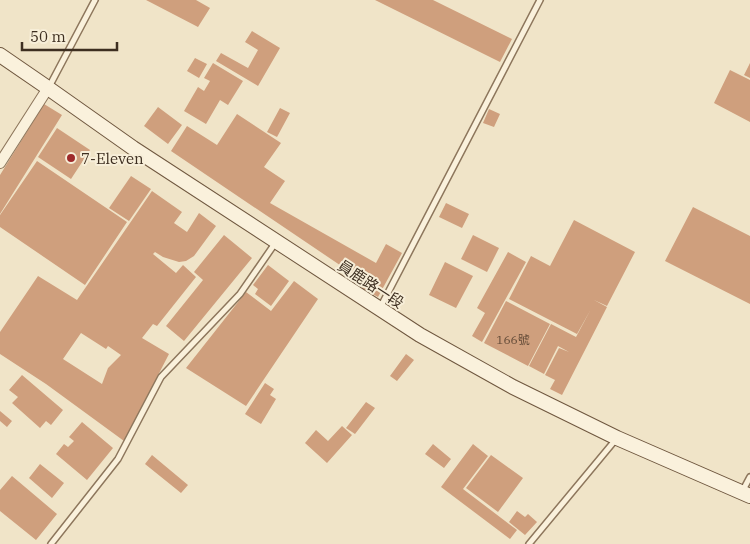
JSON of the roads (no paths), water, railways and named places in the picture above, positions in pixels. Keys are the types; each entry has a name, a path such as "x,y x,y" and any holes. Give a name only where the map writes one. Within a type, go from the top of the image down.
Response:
{"main road":[{"name":"員鹿路一段","path":"0,55 133,148 420,335 513,387 617,438 746,494"}],"street":[{"path":"0,163 48,88"}],"lane":[{"path":"48,88 95,0"},
{"path":"380,309 540,0"},
{"path":"51,544 118,460 161,377 240,294 276,242"},
{"path":"529,544 617,438"},
{"path":"746,494 750,477"}],"place":[{"name":"7-Eleven","path":"71,158"}]}
